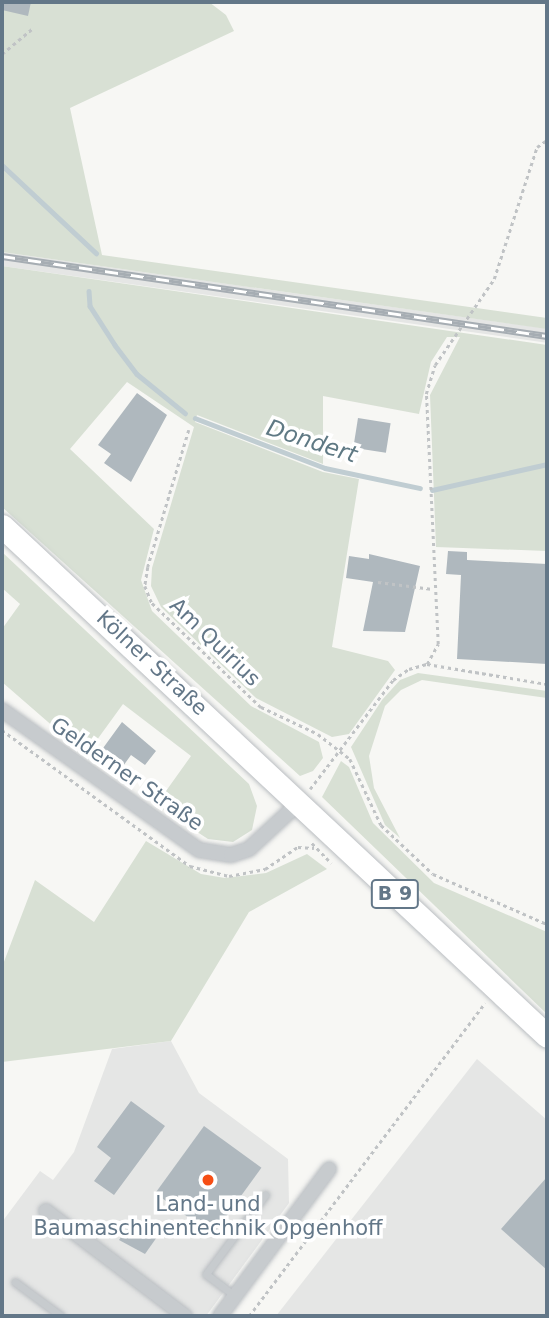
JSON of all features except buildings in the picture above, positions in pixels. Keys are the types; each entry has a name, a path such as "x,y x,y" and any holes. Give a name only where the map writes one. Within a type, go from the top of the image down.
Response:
{"main road":[{"name":"Kölner Straße","path":"2,526 300,802"},
{"name":"B 9","path":"300,802 490,985 547,1036"}],"street":[{"name":"Gelderner Straße","path":"2,710 199,850 232,855 249,849 300,802"},
{"path":"220,1316 329,1170"},
{"path":"46,1211 185,1316"}],"lane":[{"path":"235,1296 206,1274 265,1195"},
{"path":"15,1282 61,1316"}],"path":[{"path":"2,54 33,28"},
{"path":"427,664 438,644 433,589 425,394 435,365 494,279 537,147 547,140"},
{"name":"Am Quirius","path":"189,430 148,567 145,586 152,603 261,707 318,734 350,759 381,825 433,874 547,924"},
{"path":"377,582 433,589"},
{"path":"300,802 393,680 427,664 547,684"},
{"path":"2,730 151,840"},
{"path":"250,1316 485,1004 490,985"}],"shaded area":[{"path":"2,2 209,2 226,15 234,31 70,108 102,255 547,318 547,329 2,252"},
{"path":"2,252 547,329 545,342 2,266"},
{"path":"2,266 547,345 547,551 436,547 430,395 460,337 447,337 431,362 419,414 323,396 323,464 197,415 195,422 323,472 359,479 332,647 388,661 395,670 349,734 332,737 256,698 161,607 151,586 152,568 194,427 127,382 70,449 154,529 141,580 152,611 251,706 319,742 323,758 313,771 300,776 2,507"},
{"path":"2,552 249,784 257,806 252,830 233,842 208,839 156,805 191,756 123,704 86,755 2,682 2,629 20,604 2,588"},
{"path":"418,673 547,691 547,698 422,680 401,690 385,706 369,756 374,788 400,838 385,825 351,747 382,700 400,680"},
{"path":"341,761 349,767 373,823 434,883 547,932 547,1014 322,797"},
{"path":"146,841 201,874 225,878 266,873 307,854 327,869 249,912 171,1041 2,1062 2,967 35,880 94,922"},
{"path":"171,1041 199,1093 288,1159 289,1203 206,1316 2,1316 2,1222 40,1171 53,1180 74,1152 112,1049"},
{"path":"477,1059 547,1120 547,1316 276,1316"}],"waterway":[{"name":"Dondert","path":"2,165 96,253"},
{"name":"Dondert","path":"89,291 90,306 137,374 185,413"},
{"name":"Dondert","path":"195,418 325,468 420,488"},
{"name":"Dondert","path":"432,490 547,464"}],"railway":[{"path":"2,256 547,336"}],"place":[{"name":"Land- und Baumaschinentechnik Opgenhoff","path":"208,1180"}]}
